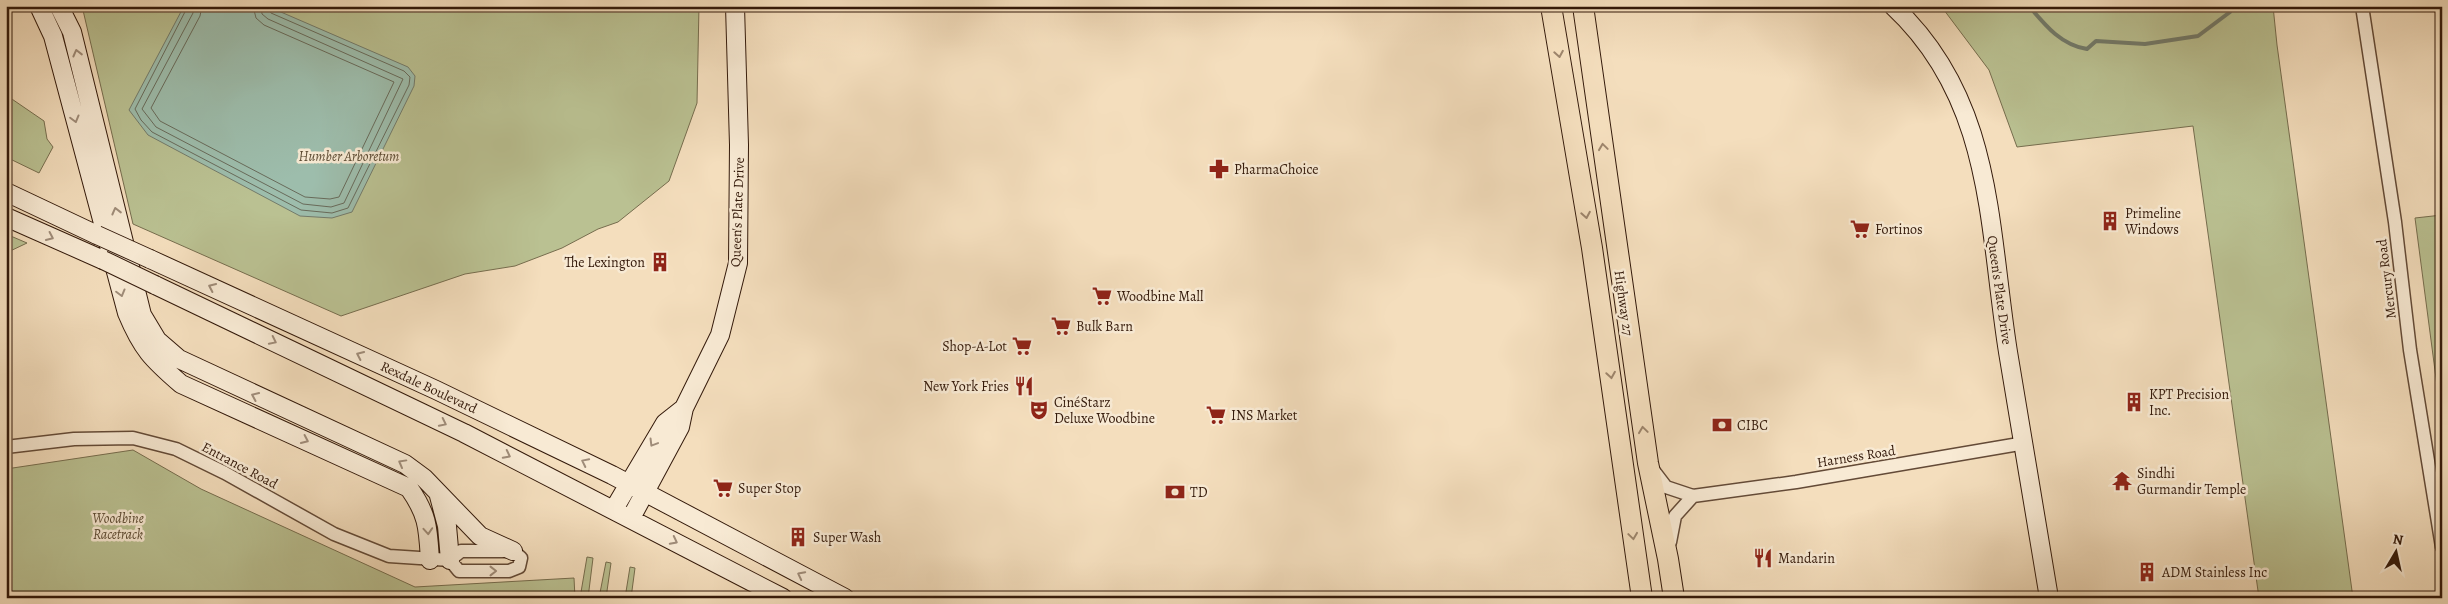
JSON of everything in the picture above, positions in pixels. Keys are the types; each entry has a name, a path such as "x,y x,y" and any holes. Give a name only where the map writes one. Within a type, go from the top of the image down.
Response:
{"main road":[{"path":"39,6 53,36 127,314 140,342 158,364 182,384 409,488 420,504 428,523 430,560"},
{"path":"59,6 72,32 142,315 157,340 179,359 210,375 405,464 424,478 438,495 480,536 513,551"},
{"name":"Queen's Plate Drive","path":"631,518 680,427 684,408 724,324 738,263 739,145 735,6"},
{"name":"Highway 27","path":"1551,6 1596,277 1642,598"},
{"name":"Highway 27","path":"1583,6 1648,463 1674,598"},
{"name":"Queen's Plate Drive","path":"1893,6 1909,22 1941,62 1960,99 1973,135 1986,185 2008,351 2025,443 2049,598"},
{"name":"Rexdale Boulevard","path":"6,192 436,390 629,484 845,598"},
{"name":"Rexdale Boulevard","path":"6,216 422,413 614,509 783,598"},
{"path":"422,413 432,402 436,390"},
{"name":"Queen's Plate Drive","path":"614,509 664,424 684,408"},
{"path":"438,495 447,526 450,560"}],"street":[{"name":"Mercury Road","path":"2362,6 2394,222 2410,350 2442,547"},
{"name":"Entrance Road","path":"6,447 74,439 133,438 176,448 334,534 389,556 450,560 461,551 513,551 519,554 521,563 509,571 459,571 450,560"},
{"name":"Harness Road","path":"1648,463 1666,486 1693,496 1796,482 2025,443"},
{"path":"1668,559 1671,527 1675,516 1693,496"}],"green space":[{"name":"Humber Arboretum","path":"82,6 699,6 697,103 669,181 618,222 598,229 562,248 515,266 465,274 341,316 133,224"},
{"path":"1941,6 2273,6 2353,598 2259,598 2193,126 2017,147 1989,70"},
{"path":"6,95 44,121 47,139 53,147 39,173 6,157"},
{"path":"2442,215 2442,424 2415,218"},
{"path":"6,234 27,243 6,253"},
{"name":"Woodbine Racetrack","path":"133,450 201,489 415,587 574,578 575,598 6,598 6,469"},
{"path":"587,557 593,558 588,598 580,598"},
{"path":"606,562 611,563 606,598 599,598"},
{"path":"630,567 635,568 631,598 625,598"}],"water":[{"path":"184,6 267,6 408,67 415,76 414,86 352,212 332,218 300,216 148,135 129,110"}],"waterway":[{"path":"2029,6 2061,39 2087,49 2096,41 2145,44 2198,36 2230,12 2232,6"}],"place":[{"name":"PharmaChoice","path":"1219,169"},
{"name":"Primeline Windows","path":"2110,221"},
{"name":"Fortinos","path":"1860,229"},
{"name":"The Lexington","path":"660,262"},
{"name":"Woodbine Mall","path":"1102,296"},
{"name":"Bulk Barn","path":"1061,326"},
{"name":"Shop-A-Lot","path":"1022,346"},
{"name":"New York Fries","path":"1024,386"},
{"name":"KPT Precision Inc.","path":"2134,402"},
{"name":"CinéStarz Deluxe Woodbine","path":"1039,410"},
{"name":"INS Market","path":"1216,415"},
{"name":"CIBC","path":"1722,425"},
{"name":"Sindhi Gurmandir Temple","path":"2122,481"},
{"name":"Super Stop","path":"723,488"},
{"name":"TD","path":"1175,492"},
{"name":"Super Wash","path":"798,537"},
{"name":"Mandarin","path":"1763,558"},
{"name":"ADM Stainless Inc","path":"2147,572"}]}
